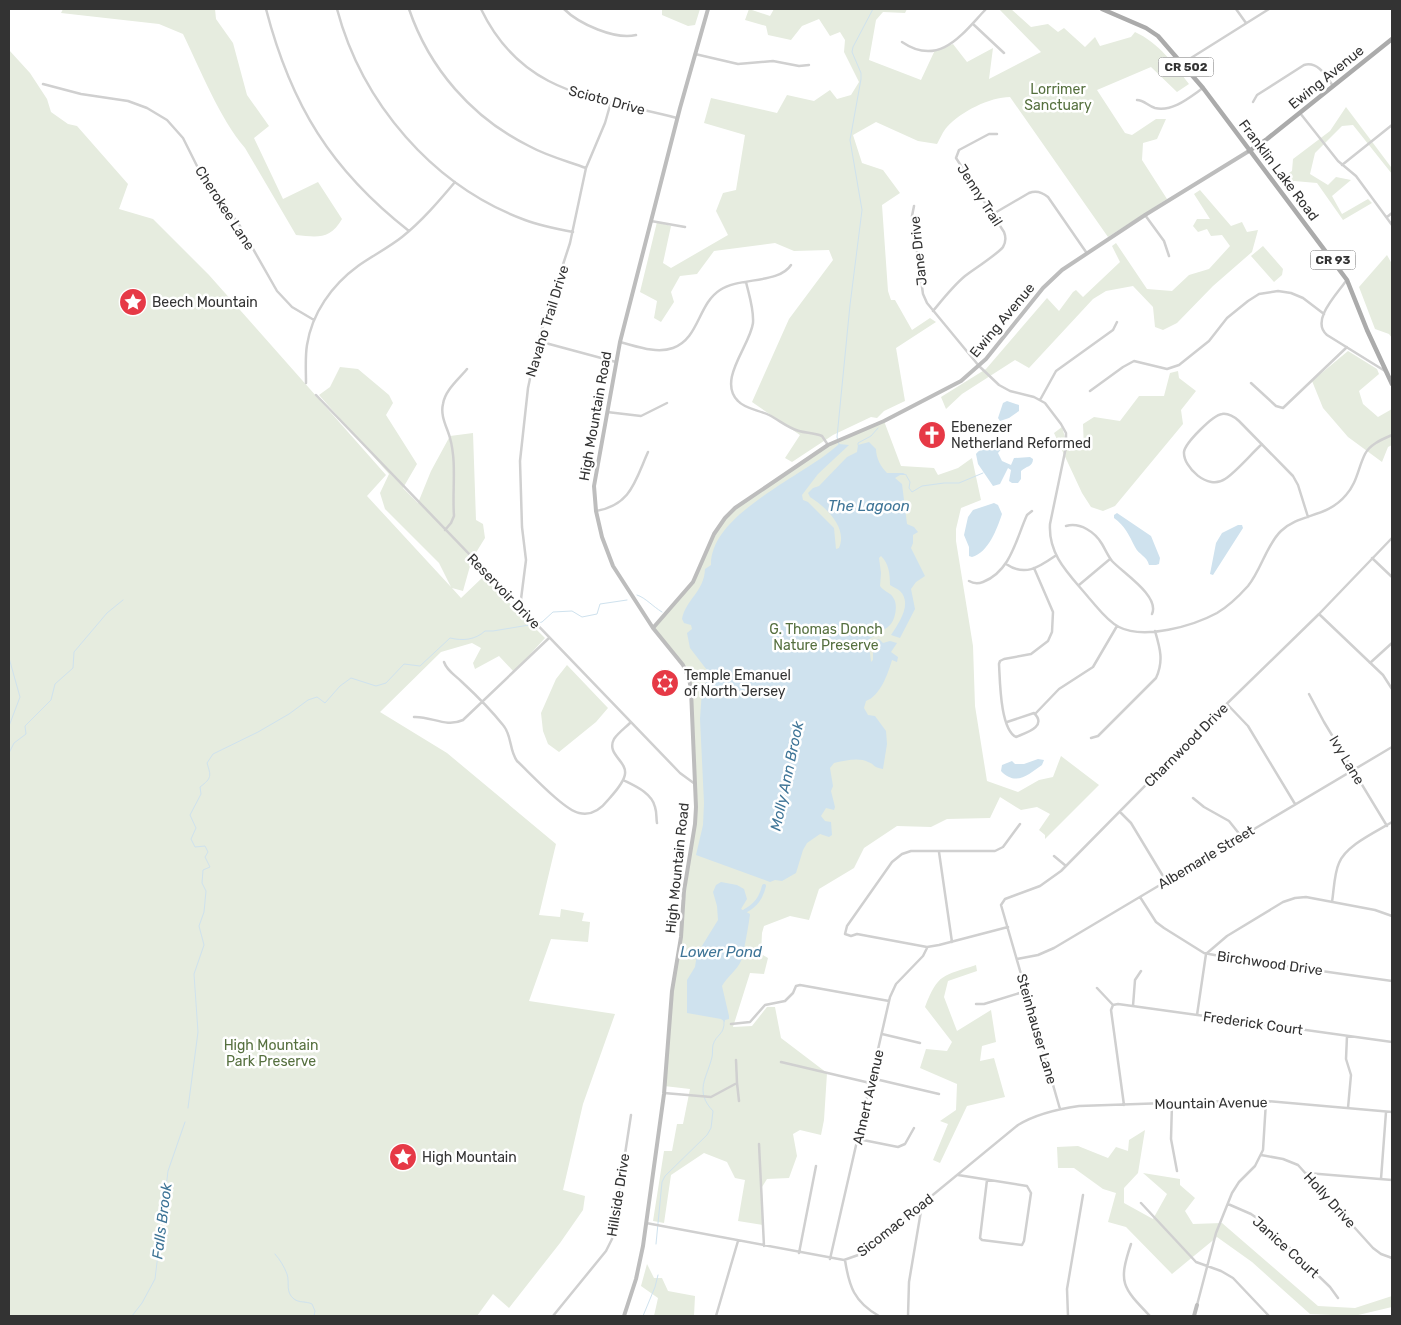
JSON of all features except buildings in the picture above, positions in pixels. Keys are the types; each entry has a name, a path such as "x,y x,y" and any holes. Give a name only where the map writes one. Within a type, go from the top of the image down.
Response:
{"main road":[{"name":"High Mountain Road","path":"624,1316 640,1265 664,1092 672,991 681,937 686,873 695,824 695,784 691,690 688,678 679,660 653,628 610,561 596,511 594,477 620,342 677,118 708,9"},
{"name":"Franklin Lake Road","path":"1104,9 1152,32 1164,42 1203,88 1347,280 1392,384"},
{"name":"Ewing Avenue","path":"653,628 693,582 714,534 729,513 828,445 952,386 979,366 1043,288 1062,270 1086,252 1249,151 1300,113 1392,39"},
{"path":"1194,1316 1197,1305"}],"street":[{"path":"266,9 290,82 322,142 356,183 409,231"},
{"path":"337,9 355,60 378,102 415,146 456,182 482,200 538,225 573,232"},
{"path":"409,9 434,61 454,88 477,112 507,134 529,146 586,168"},
{"name":"Scioto Drive","path":"483,9 491,27 505,45 520,61 538,75 568,90 600,100 677,118"},
{"path":"564,9 581,22 595,28 621,36 636,35"},
{"path":"902,42 914,49 939,49 955,41 986,9"},
{"path":"1236,9 1246,23"},
{"path":"1183,63 1269,9"},
{"path":"973,24 1004,53"},
{"path":"695,54 738,64 773,61 799,66 809,65"},
{"path":"1253,102 1257,95 1308,64 1321,70 1333,86"},
{"name":"Cherokee Lane","path":"43,84 81,94 128,100 147,108 167,120 183,138 203,178 237,222 277,292 292,307 314,320"},
{"path":"1137,100 1155,108 1169,108 1179,104 1203,88"},
{"name":"Navaho Trail Drive","path":"520,607 526,560 522,527 520,454 528,388 538,341 573,232 586,168 611,102"},
{"path":"1300,113 1342,165 1356,176 1392,225"},
{"path":"1342,165 1392,125"},
{"name":"Jenny Trail","path":"933,311 959,281 1002,248 1005,242 1005,235 994,214 957,160 956,155 959,150 989,134 998,134"},
{"path":"306,383 307,345 314,320 326,298 345,276 409,231 456,182"},
{"path":"994,214 1029,192 1036,191 1042,193 1048,197 1086,252"},
{"name":"Jane Drive","path":"914,206 912,216 923,294 926,303 979,366 1005,389 1040,400"},
{"path":"1386,217 1392,213"},
{"path":"1145,215 1164,242 1169,256"},
{"path":"651,221 685,227"},
{"path":"620,342 654,350 676,347 689,337 707,303 714,294 730,285 779,275 791,265"},
{"path":"1347,280 1324,314 1321,324 1322,330 1386,371"},
{"path":"746,282 753,324 732,375 730,384 736,400 792,428 822,436 828,445"},
{"path":"1090,391 1123,367 1134,362 1167,369 1179,366 1209,341 1227,318 1248,301 1265,292 1291,293 1303,298 1324,314"},
{"path":"1117,322 1113,330 1056,371 1040,400 1054,413 1066,433 1066,447 1049,533 1055,556 1108,620 1128,631 1143,633 1202,620 1231,603 1249,584 1258,571 1276,536 1287,526 1330,509 1342,500 1352,488 1366,454 1374,444 1392,435"},
{"path":"538,341 616,362"},
{"path":"1251,383 1276,406 1281,408 1347,347"},
{"path":"445,530 452,523 454,516 453,455 451,440 443,417 443,403 447,394 467,369"},
{"name":"Reservoir Drive","path":"316,395 630,722 680,773 695,784"},
{"path":"606,412 641,416 667,403"},
{"path":"1262,444 1224,480 1216,483 1204,481 1188,465 1185,458 1186,446 1189,441 1215,417 1221,414 1228,414 1235,417 1262,444 1296,482 1308,517"},
{"path":"596,511 611,508 624,499 648,452"},
{"path":"969,581 976,584 990,579 1006,564 1027,515 1032,511"},
{"path":"1066,526 1078,526 1093,534 1110,559 1148,594 1153,606 1152,614"},
{"name":"Charnwood Drive","path":"1014,948 1001,905 1003,900 1040,886 1066,866 1319,614 1392,538"},
{"path":"1006,564 1020,571 1034,568 1055,556"},
{"path":"1372,558 1392,577"},
{"path":"1079,585 1110,559"},
{"path":"1034,568 1053,612 1052,632 1048,641 1032,654 1000,661 1002,708 1011,734 1016,737 1037,727 1038,722 1035,714"},
{"path":"1319,614 1383,675 1392,689"},
{"path":"1007,722 1029,714 1035,714 1058,689 1093,667 1117,626"},
{"path":"1090,738 1098,736 1156,678 1161,660 1155,631"},
{"path":"414,717 422,716 443,723 454,723 466,718 549,638"},
{"path":"1370,663 1392,643"},
{"path":"444,662 448,670 461,680 506,729 512,752 517,761 567,807 575,812 585,814 599,810 605,805 623,780 625,769 614,753 613,744 615,738 630,722"},
{"name":"Ivy Lane","path":"1309,694 1387,826"},
{"path":"1227,704 1248,726 1295,804"},
{"name":"Albemarle Street","path":"1017,959 1038,955 1054,948 1392,747"},
{"path":"623,780 640,789 650,798 655,807 657,823"},
{"path":"1193,798 1204,807 1230,821 1241,836"},
{"path":"1120,812 1131,823 1166,882"},
{"path":"1332,902 1337,869 1344,854 1392,822"},
{"path":"1008,927 927,947 857,934 851,936 845,934 847,926 895,858 907,852 995,851 1006,843 1020,824"},
{"path":"939,852 952,942"},
{"path":"1054,856 1066,866"},
{"name":"Birchwood Drive","path":"1140,897 1160,925 1206,954 1392,980"},
{"path":"1197,1015 1206,954 1227,936 1290,900 1306,897 1375,910 1392,916"},
{"name":"Ahnert Avenue","path":"830,1259 889,1001 896,984 923,956 927,947"},
{"name":"Steinhauser Lane","path":"1014,948 1060,1109"},
{"path":"1133,1006 1135,980 1141,971"},
{"path":"731,1024 750,1022 765,1005 785,1001 793,993 796,986 800,984 889,1001"},
{"path":"1097,988 1113,1005 1111,1010 1124,1105"},
{"path":"976,1004 984,1004 1026,991"},
{"name":"Frederick Court","path":"1113,1005 1118,1004 1392,1042"},
{"path":"882,1034 920,1043"},
{"path":"1347,1036 1346,1059 1351,1075 1348,1108"},
{"path":"736,1060 739,1101"},
{"path":"781,1062 870,1083"},
{"path":"871,1078 939,1094"},
{"path":"664,1092 704,1097 718,1094 737,1082"},
{"path":"1197,1305 1216,1233 1228,1204 1235,1188 1255,1166 1261,1155 1264,1144 1266,1101"},
{"name":"Mountain Avenue","path":"1032,1118 1060,1109 1079,1106 1266,1101 1392,1112"},
{"path":"1172,1103 1171,1138 1177,1171"},
{"path":"1381,1179 1386,1112"},
{"name":"Hillside Drive","path":"553,1316 606,1251 612,1239 631,1115"},
{"name":"Sicomac Road","path":"646,1223 830,1259 845,1260 861,1254 1014,1128 1032,1118"},
{"path":"858,1139 898,1147 905,1144 914,1128"},
{"path":"759,1144 764,1246"},
{"name":"Holly Drive","path":"1261,1155 1289,1160 1298,1165 1373,1248 1381,1254 1392,1258"},
{"path":"799,1253 816,1166"},
{"path":"1306,1173 1392,1180"},
{"path":"957,1175 1027,1186 1030,1190 1022,1245 980,1238 987,1180"},
{"path":"1068,1316 1067,1289 1083,1195"},
{"path":"908,1316 909,1286 922,1203"},
{"path":"1141,1203 1196,1262 1221,1271 1233,1278 1270,1316"},
{"name":"Janice Court","path":"1228,1204 1251,1214 1264,1223 1330,1286 1338,1298"},
{"path":"716,1316 738,1241"},
{"path":"1131,1244 1124,1265 1124,1280 1130,1295 1150,1316"},
{"path":"845,1260 848,1279 853,1292 862,1304 879,1316"}],"green space":[{"path":"63,9 215,9 216,19 233,43 247,95 269,126 254,138 283,199 318,182 342,219 333,231 322,236 296,235 245,148 227,123 203,78 183,34 159,24 61,13"},
{"path":"662,9 700,9 695,25 688,26 662,15"},
{"name":"Lorrimer Sanctuary","path":"749,9 770,16 774,9 907,9 905,13 883,12 876,20 869,60 921,80 935,50 953,44 967,62 993,48 989,79 1041,52 999,9 1011,9 1031,27 1048,24 1058,32 1064,28 1085,47 1095,37 1100,46 1131,37 1135,32 1159,48 1189,84 1177,92 1151,67 1097,90 1125,133 1132,135 1156,119 1166,119 1157,139 1143,143 1142,160 1167,199 1108,237 1010,97 994,100 967,111 947,127 937,144 918,141 876,122 853,135 862,163 883,170 900,193 882,205 888,291 891,300 895,300 912,330 930,318 936,322 896,348 905,401 884,411 877,418 871,417 833,435 792,462 785,458 800,435 752,402 789,319 833,260 829,250 794,251 775,243 714,251 697,274 680,276 671,292 674,302 661,322 654,318 657,301 640,292 657,222 671,226 663,263 671,268 728,235 716,211 723,193 736,190 745,135 704,123 711,98 777,113 787,95 814,101 830,90 837,99 851,95 859,82 844,52 845,40 840,32 830,36 819,19 802,26 791,40 768,35 766,26 745,20"},
{"name":"High Mountain Park Preserve","path":"9,50 30,73 47,99 51,112 68,124 77,126 128,184 119,209 153,219 209,275 386,475 367,496 451,587 439,563 385,509 380,493 389,474 319,395 330,387 340,367 358,369 389,395 393,403 386,415 417,464 403,488 418,503 431,471 450,436 473,433 476,520 483,524 485,538 472,559 463,591 452,588 461,598 483,577 545,638 514,672 499,656 475,669 473,663 481,648 472,643 441,652 380,712 447,753 556,844 539,915 560,917 561,909 584,913 582,921 590,922 588,942 551,939 529,1001 615,1014 583,1104 563,1190 585,1196 583,1210 560,1243 509,1308 493,1294 477,1316 9,1316"},
{"path":"1346,107 1392,166 1392,174 1353,125 1342,126 1315,153 1310,174 1328,185 1336,177 1351,180 1332,196 1342,214 1368,199 1372,203 1343,220 1317,183 1294,181 1286,186 1280,179 1292,171 1293,159 1330,131"},
{"path":"1200,190 1231,226 1242,222 1247,232 1258,230 1252,252 1213,286 1177,323 1163,330 1155,327 1153,307 1133,286 1106,291 1093,299 1029,368 1015,360 962,394 946,409 941,397 986,369 1047,298 1059,311 1073,292 1076,290 1083,297 1120,262 1112,246 1116,243 1147,289 1172,291 1189,275 1209,269 1230,246 1222,235 1211,236 1207,229 1198,232 1193,226 1197,219 1210,219 1194,194"},
{"path":"1263,246 1283,269 1282,275 1274,282 1251,256"},
{"path":"1387,255 1392,264 1392,338 1389,334 1375,329 1359,287"},
{"path":"1348,351 1377,369 1379,374 1359,391 1363,404 1378,417 1392,409 1392,445 1388,447 1382,462 1348,437 1323,408 1312,381"},
{"path":"1178,371 1179,378 1196,391 1181,410 1183,424 1115,506 1103,511 1091,507 1082,493 1054,433 1062,427 1069,451 1084,449 1083,424 1094,417 1120,421 1139,396 1164,396 1170,373"},
{"name":"G. Thomas Donch Nature Preserve","path":"884,421 901,466 934,468 938,475 958,468 972,458 981,500 961,508 956,529 956,541 973,646 975,706 987,781 1018,792 1039,780 1053,777 1061,756 1099,785 1045,839 1045,835 1039,830 1050,814 1037,807 1021,810 1000,797 990,818 947,819 931,827 897,826 864,848 854,868 819,889 809,920 790,916 764,926 761,954 768,958 764,974 750,973 733,1027 752,1026 767,1007 775,1007 781,1038 827,1073 824,1120 821,1135 800,1130 793,1134 797,1156 789,1178 767,1179 762,1187 763,1225 738,1221 745,1180 735,1178 727,1162 704,1153 671,1175 664,1223 653,1221 664,1151 672,1151 677,1124 683,1124 690,1089 664,1086 669,1014 695,824 691,690 686,671 653,628 690,587 709,545 729,513 828,445"},
{"path":"567,665 608,708 596,722 559,752 548,744 543,731 541,713 556,679"},
{"path":"976,965 977,971 948,981 944,997 957,1031 991,1010 996,1042 982,1046 980,1061 994,1058 1005,1097 967,1106 940,1163 933,1160 948,1124 940,1121 956,1110 957,1084 920,1068 926,1049 947,1051 952,1042 925,1007 934,988 943,977"},
{"path":"1145,1130 1138,1173 1124,1188 1124,1203 1153,1219 1167,1194 1143,1173 1180,1179 1180,1185 1195,1198 1185,1211 1193,1224 1222,1223 1318,1306 1355,1308 1392,1296 1392,1307 1354,1316 1310,1314 1252,1262 1217,1237 1172,1274 1126,1227 1108,1222 1116,1193 1103,1189 1074,1168 1058,1168 1057,1147 1078,1146 1108,1158 1116,1147 1128,1151 1129,1140"},
{"path":"647,1264 654,1278 662,1278 668,1291 695,1296 694,1316 654,1316 658,1298 641,1286"}],"water":[{"path":"1007,401 1019,405 1019,411 1009,418 1000,421 998,418 1003,403"},
{"name":"The Lagoon","path":"869,442 876,449 879,462 887,473 903,473 907,475 900,475 895,478 902,484 907,524 914,527 918,532 913,535 911,548 925,576 916,582 911,589 915,609 900,638 891,635 903,614 905,602 904,596 900,591 890,585 887,566 881,556 879,558 880,586 893,597 896,605 895,613 890,625 864,644 870,653 871,662 873,660 873,646 879,639 883,643 890,641 897,643 891,652 898,657 897,662 892,660 883,684 866,701 864,708 868,715 875,716 886,731 887,744 883,769 860,760 834,763 830,768 833,786 831,791 835,807 834,810 826,808 821,816 825,821 831,822 832,835 829,837 820,834 807,843 796,873 782,881 775,880 770,882 696,855 703,825 704,803 700,719 702,690 710,674 690,648 687,633 692,629 691,625 684,623 682,619 687,606 702,584 705,569 711,565 715,546 726,529 742,512 839,444 849,445 818,474 802,495 803,500 808,502 834,528 836,549 839,548 841,533 838,526 829,512 810,497 808,493 813,488 819,486 847,457 857,452 858,445"},
{"path":"1004,442 1004,446 998,453 1002,461 1011,465 1014,458 1030,457 1033,459 1033,462 1021,471 1021,479 1018,483 1009,481 1011,470 1008,468 1000,484 993,486 978,464 976,454 985,448"},
{"path":"994,503 998,505 1002,514 995,533 983,551 978,555 969,556 969,547 964,535 968,517 973,510"},
{"path":"1117,513 1151,536 1160,558 1159,564 1149,565 1147,560 1137,550 1124,528 1114,518 1114,515"},
{"path":"1242,525 1243,528 1213,575 1210,574 1216,543 1222,533"},
{"path":"1038,759 1044,760 1042,765 1017,779 1007,776 1001,771 1002,765 1012,761 1015,764 1024,764"},
{"name":"Lower Pond","path":"721,882 737,885 744,889 747,899 741,909 750,914 741,961 722,986 729,1016 729,1019 725,1020 725,1022 721,1019 687,1013 687,980 695,967 697,954 718,920 713,892 716,885"}],"waterway":[{"path":"839,444 837,437 850,305 862,210 850,140 861,73 852,52 873,9"},
{"path":"858,445 858,443 871,436 878,428"},
{"name":"Molly Ann Brook","path":"906,475 912,492 922,486 959,483 983,473"},
{"path":"637,595 662,612"},
{"path":"9,753 14,743 26,734 25,726 51,700 55,684 73,668 74,652 107,613 123,600"},
{"path":"188,1108 198,1032 194,974 204,945 199,926 204,912 206,891 202,883 203,870 210,867 205,857 208,852 205,846 195,847 191,839 196,828 190,815 201,794 200,787 210,776 207,763 213,754 258,732 289,714 308,700 317,697 325,703 340,686 351,678 376,686 386,683 404,664 420,666 450,638 469,639 485,631 535,624 542,622 553,612 572,611 582,617 597,614 600,604 627,600"},
{"path":"9,658 20,697 9,726"},
{"path":"745,911 757,901 764,886"},
{"name":"Molly Ann Brook","path":"656,1244 662,1182 665,1176 707,1135 711,1128 713,1111 707,1104 703,1091 712,1057 713,1045 722,1032 724,1021"},
{"name":"Falls Brook","path":"132,1316 142,1303 155,1279 168,1171 185,1122"},
{"path":"275,1254 287,1274 291,1296 298,1301 312,1304 315,1311 314,1316"},
{"name":"Molly Ann Brook","path":"643,1316 658,1275"}],"place":[{"name":"Beech Mountain","path":"133,302"},
{"name":"Ebenezer Netherland Reformed","path":"932,435"},
{"name":"Temple Emanuel of North Jersey","path":"665,683"},
{"name":"High Mountain","path":"403,1157"}]}
